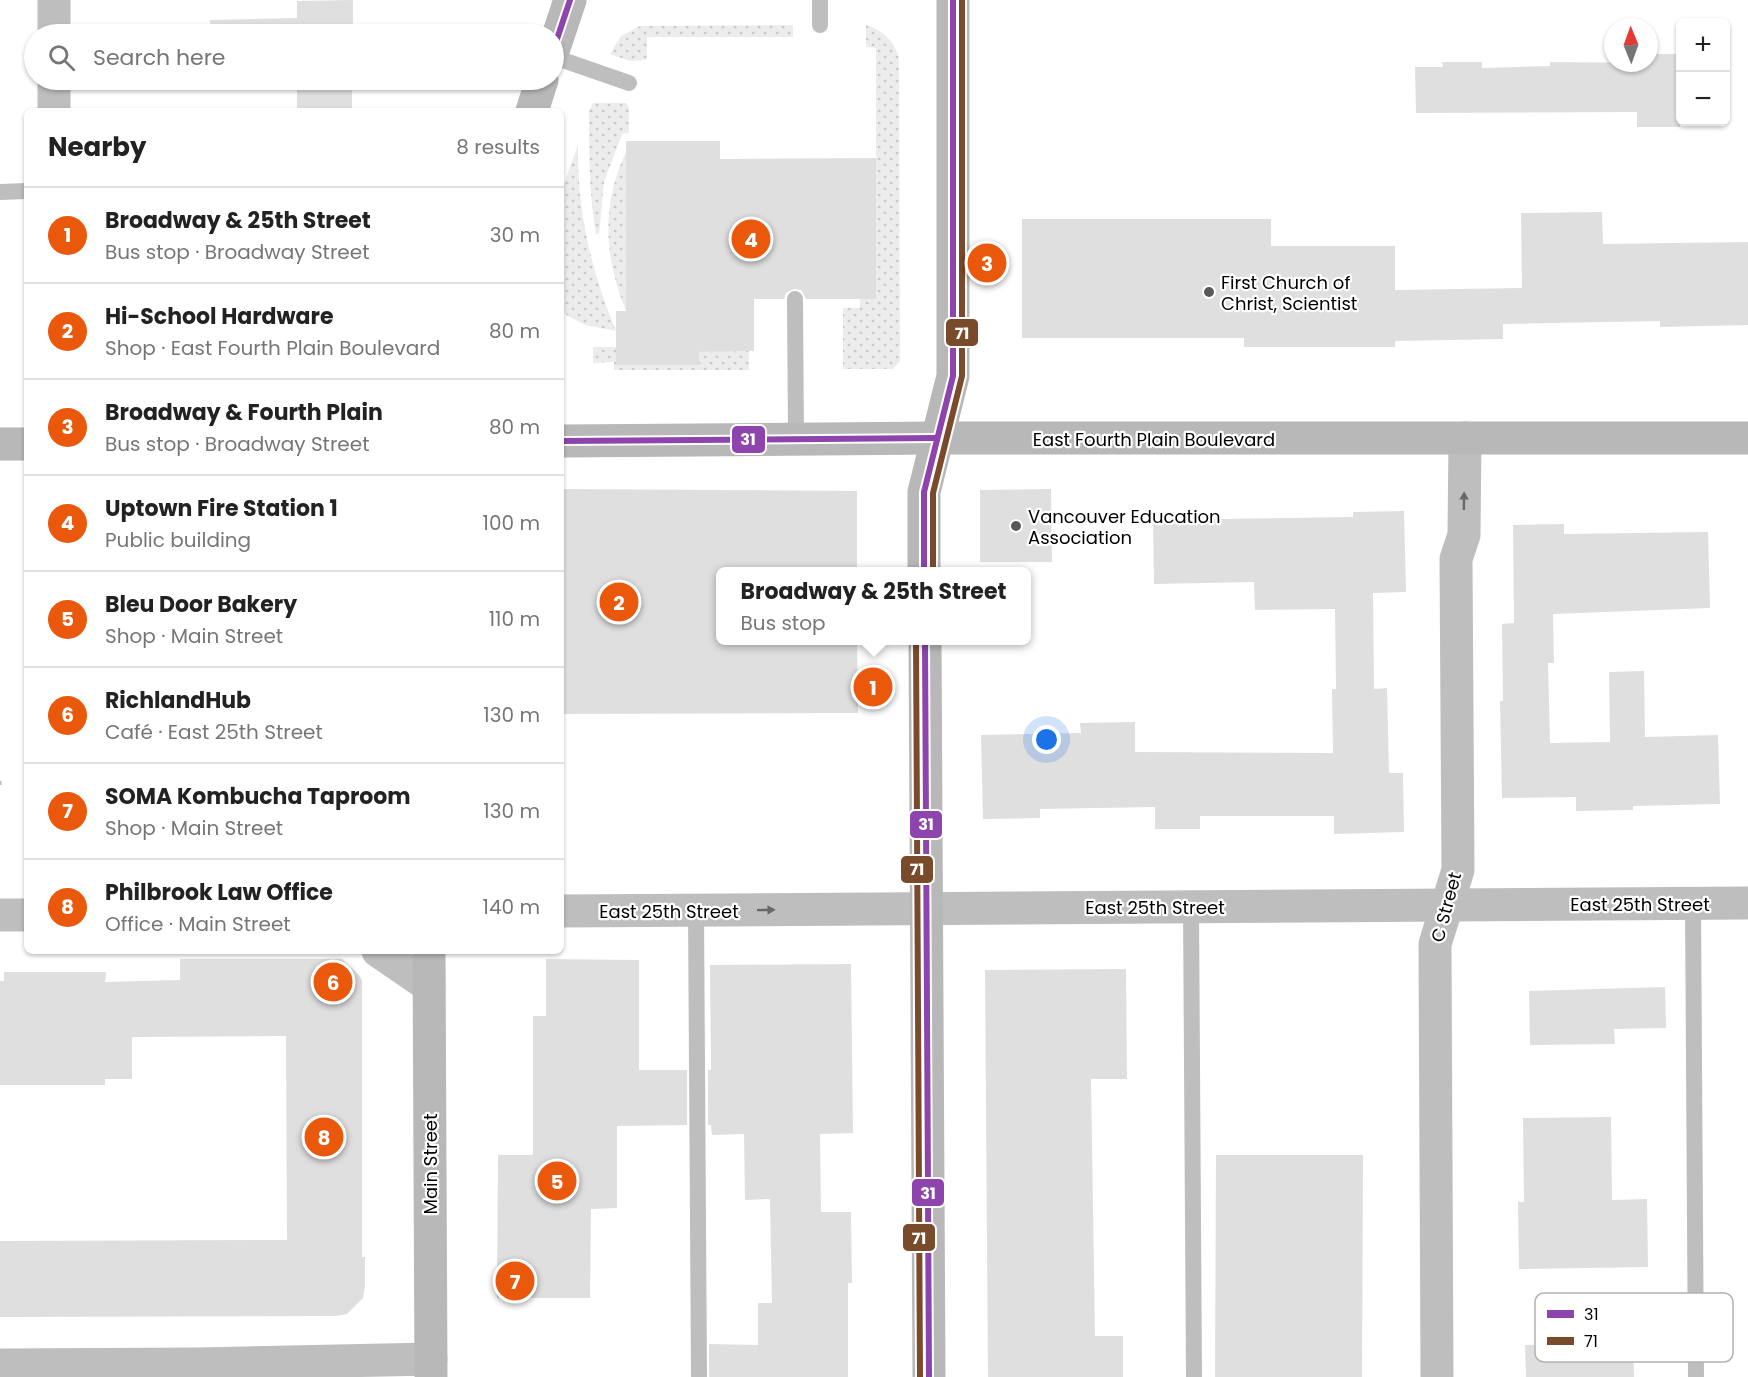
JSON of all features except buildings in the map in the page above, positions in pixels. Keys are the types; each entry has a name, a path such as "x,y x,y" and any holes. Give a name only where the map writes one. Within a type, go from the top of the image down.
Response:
{"main road":[{"path":"562,24 570,0"},
{"path":"924,567 924,492 953,376 953,0"},
{"path":"532,108 539,90"},
{"name":"East Fourth Plain Boulevard","path":"564,441 936,438 1748,438"},
{"path":"0,444 24,444"},
{"path":"925,645 929,1377"},
{"name":"Main Street","path":"429,954 431,1368"}],"street":[{"path":"54,0 54,24"},
{"path":"54,90 54,108"},
{"name":"C Street","path":"1437,1377 1435,944 1458,870 1456,559 1464,535 1465,438"},
{"name":"East 25th Street","path":"564,911 1748,903"},
{"path":"0,915 24,915"},
{"path":"382,954 429,986"},
{"path":"0,1365 197,1371 431,1368"}],"lane":[{"path":"820,0 820,25"},
{"path":"564,60 629,83"},
{"path":"0,192 24,191"},
{"path":"795,299 796,439"},
{"path":"1693,904 1695,1293"},
{"path":"1191,907 1194,1377"},
{"path":"696,911 699,1377"},
{"path":"1696,1362 1696,1377"}],"shaded area":[{"path":"793,25 793,37 647,37 647,58 645,60 630,61 610,54 621,36 640,26"},
{"path":"866,25 887,37 895,47 899,59 900,361 893,369 843,369 843,308 860,308 860,299 876,299 876,48 866,47"},
{"path":"593,103 626,103 629,107 629,133 622,134 604,182 599,234 596,234 590,173 589,111"},
{"path":"578,145 580,193 587,240 599,286 616,331 585,325 564,314 564,184"},
{"path":"626,152 626,311 613,271 608,232 612,192"},
{"path":"593,347 616,347 616,365 699,352 749,351 749,370 614,370 614,362 593,363"}],"transit line":[{"name":"31","path":"562,24 570,0"},
{"name":"31","path":"924,567 924,492 953,376 953,0"},
{"name":"71","path":"933,567 933,493 962,376 962,0"},
{"name":"31","path":"564,441 936,438"},
{"name":"71","path":"916,645 920,1377"},
{"name":"31","path":"925,645 929,1377"}],"place":[{"name":"Uptown Fire Station 1","path":"751,239"},
{"name":"Broadway & Fourth Plain","path":"987,263"},
{"name":"First Church of Christ, Scientist","path":"1209,292"},
{"name":"Vancouver Education Association","path":"1016,526"},
{"name":"Hi-School Hardware","path":"619,602"},
{"name":"Broadway & 25th Street","path":"873,687"},
{"name":"RichlandHub","path":"333,982"},
{"name":"Philbrook Law Office","path":"324,1137"},
{"name":"Bleu Door Bakery","path":"557,1181"},
{"name":"SOMA Kombucha Taproom","path":"515,1281"}]}
